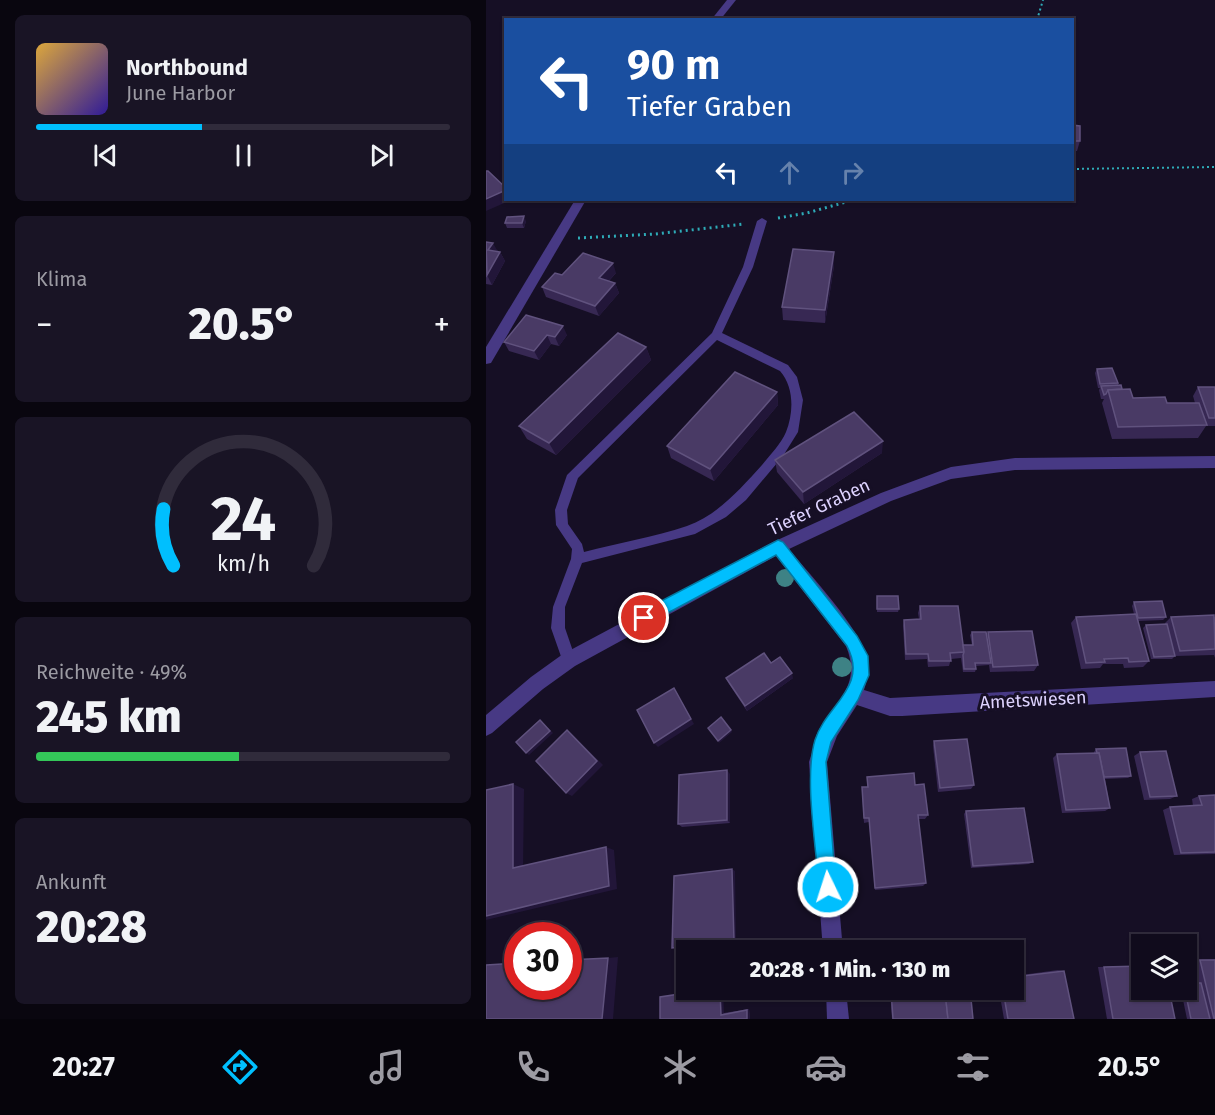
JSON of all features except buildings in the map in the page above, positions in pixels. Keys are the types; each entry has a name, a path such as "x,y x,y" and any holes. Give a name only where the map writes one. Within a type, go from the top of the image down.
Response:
{"street":[{"path":"717,18 732,0"},
{"path":"486,359 579,201"},
{"name":"Tiefer Graben","path":"486,727 537,682 568,660 778,547 886,497 951,473 1015,464 1215,462"},
{"path":"778,547 852,641 860,656 862,675 853,695 824,739 818,762 831,940"},
{"name":"Ametswiesen","path":"853,695 890,707 902,707 1215,689"},
{"path":"837,1000 838,1019"}],"lane":[{"path":"568,660 558,628 559,607 578,559 578,548 562,525 561,510 573,475 716,335 748,267 762,221"},
{"path":"578,559 691,530 722,513 749,488 792,432 798,400 792,377 784,368 716,335"}],"path":[{"path":"1038,18 1043,0"},
{"path":"1074,169 1215,167"},
{"path":"557,237 587,238 655,234 762,221 807,213 850,201"}],"route":[{"path":"644,618 778,547 852,641 860,656 862,675 853,695 824,739 818,762 828,887"}]}
